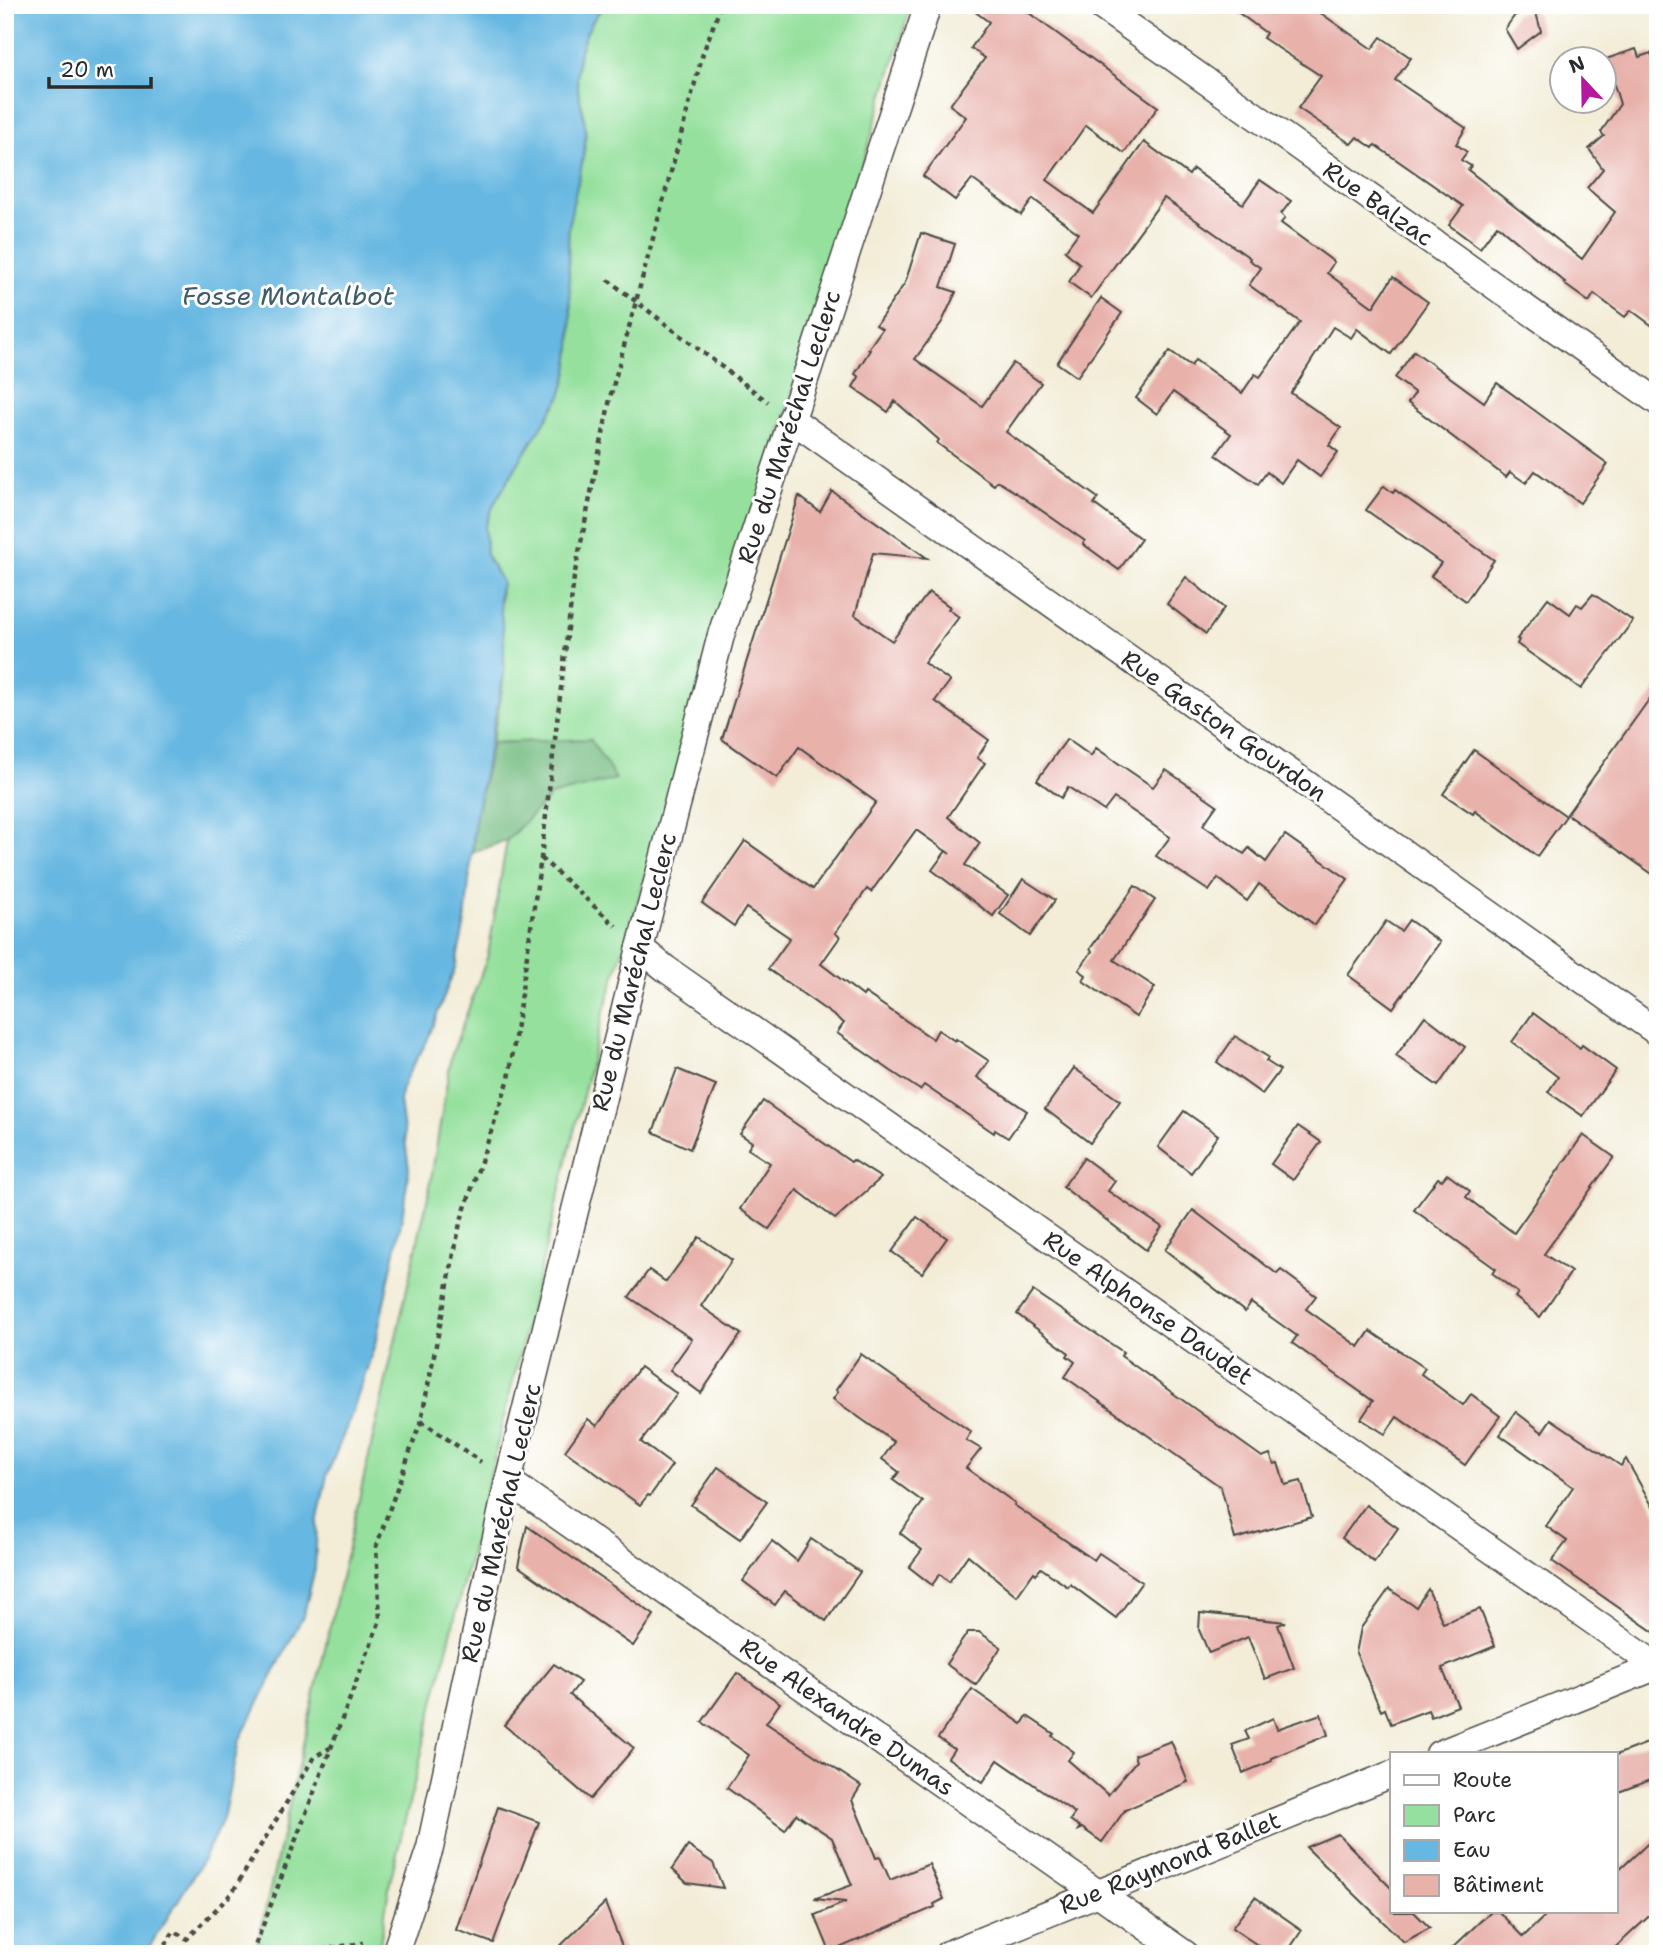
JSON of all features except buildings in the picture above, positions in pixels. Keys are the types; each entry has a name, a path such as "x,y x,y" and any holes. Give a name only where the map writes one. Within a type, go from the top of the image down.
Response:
{"street":[{"name":"Rue du Maréchal Leclerc","path":"395,1954 429,1848 508,1480 721,635 928,5"},
{"name":"Rue Balzac","path":"1099,5 1658,402"},
{"name":"Rue Gaston Gourdon","path":"791,419 1658,1033"},
{"name":"Rue Alphonse Daudet","path":"640,948 688,985 1657,1667"},
{"name":"Rue Alexandre Dumas","path":"508,1480 1185,1954"},
{"path":"1444,1752 1657,1667"},
{"name":"Rue Raymond Ballet","path":"948,1954 1390,1774"}],"path":[{"path":"252,1954 380,1620 376,1547 421,1421 460,1223 509,1079 541,858 574,577 611,394 703,53 721,5"},
{"path":"608,280 791,419"},
{"path":"541,858 640,948"},
{"path":"421,1421 508,1480"},
{"path":"160,1954 174,1931 187,1939 232,1893 314,1757 331,1748"},
{"path":"292,1954 363,1944"}],"green space":[{"path":"605,5 911,5 602,1018 390,1882 379,1950 360,1954 247,1954 258,1942 429,1192 451,1057 488,955 507,840 550,796 590,739 492,743 504,671 500,604 502,582 486,555 485,527 494,504 561,396 567,375 571,333 569,226 585,136 577,83 578,59 585,35"},
{"path":"590,739 616,779 550,796 507,840 473,853 475,820 492,743"}],"water":[{"name":"Fosse Montalbot","path":"5,5 605,5 585,35 578,59 577,83 585,136 569,226 571,333 567,375 561,396 494,504 485,527 486,555 502,582 499,597 504,639 504,672 475,820 465,922 455,968 427,1041 401,1091 409,1169 402,1218 375,1345 327,1475 317,1524 315,1568 304,1614 239,1741 223,1819 200,1865 145,1954 5,1954"}]}
